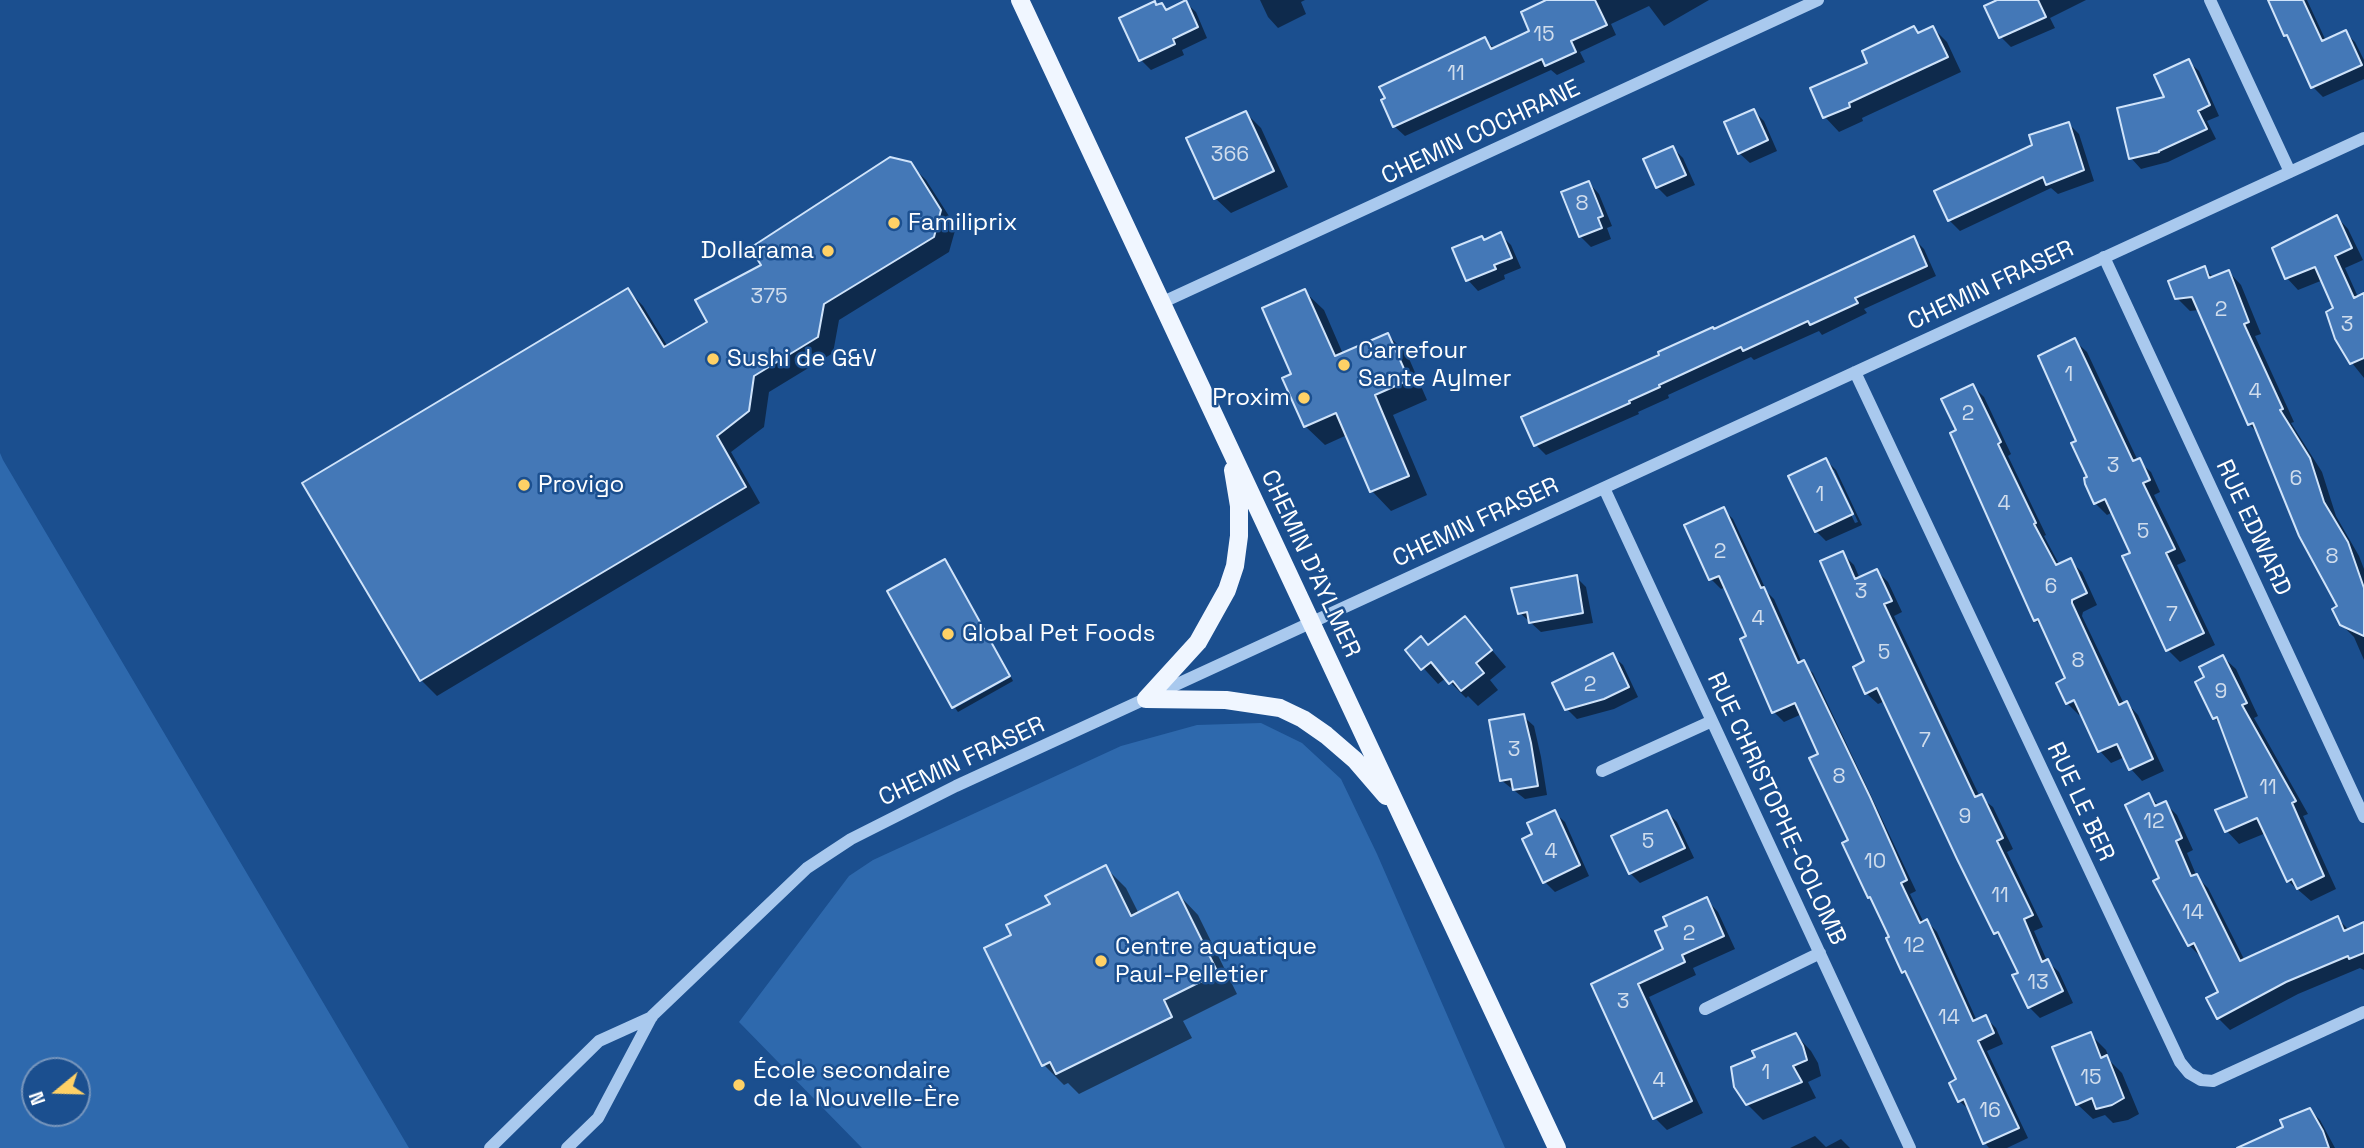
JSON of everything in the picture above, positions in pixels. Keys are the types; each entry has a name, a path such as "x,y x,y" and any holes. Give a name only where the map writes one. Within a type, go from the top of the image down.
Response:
{"main road":[{"name":"CHEMIN D'AYLMER","path":"1020,0 1557,1148"},
{"path":"1146,699 1198,642 1227,590 1235,566 1239,536 1239,506 1230,450"},
{"path":"1146,699 1226,700 1280,708 1303,719 1335,744 1400,812"}],"street":[{"name":"CHEMIN COCHRANE","path":"1161,303 1818,0"},
{"path":"2210,0 2290,172"},
{"path":"2361,139 2364,155"},
{"name":"CHEMIN FRASER","path":"490,1148 599,1041 652,1016 826,854 956,786 2361,139"},
{"name":"RUE EDWARD","path":"2104,257 2364,817"},
{"name":"RUE LE BER","path":"1855,372 2180,1062 2189,1073 2201,1080 2213,1081 2364,1012"},
{"name":"RUE CHRISTOPHE-COLOMB","path":"1604,488 1910,1148"},
{"path":"1602,771 1712,721"},
{"path":"1704,1009 1820,953"},
{"name":"CHEMIN FRASER","path":"567,1148 598,1118 652,1016"}],"shaded area":[{"path":"0,453 3,460 409,1148 0,1148"},
{"path":"1261,723 1302,743 1341,779 1377,854 1505,1148 862,1148 739,1022 849,876 873,860 1121,746 1197,725"}],"building":[{"path":"1186,0 1198,27 1173,39 1175,44 1139,61 1119,18 1155,1 1156,5 1162,3 1166,10"},
{"path":"1546,0 1595,0 1607,25 1571,41 1576,52 1545,66 1542,59 1393,127 1381,100 1385,98 1379,87 1485,37 1491,49 1529,31 1521,12"},
{"path":"1997,0 2038,0 2046,17 1999,38 1984,6"},
{"path":"2268,0 2303,0 2322,41 2346,30 2362,65 2311,88"},
{"path":"1914,26 1918,33 1933,26 1948,57 1823,118 1810,88 1867,63 1862,51"},
{"path":"2189,59 2210,105 2198,111 2207,129 2159,152 2129,159 2117,108 2164,97 2154,75"},
{"path":"1754,109 1768,140 1738,154 1724,122"},
{"path":"1246,111 1274,171 1214,199 1186,138"},
{"path":"2069,122 2084,170 2046,185 2043,177 1948,221 1934,191 2032,145 2029,135"},
{"path":"1673,146 1686,175 1656,188 1643,159"},
{"name":"Provigo","path":"890,157 911,162 941,210 934,237 824,304 818,337 754,376 749,411 717,436 746,487 420,681 302,483 628,288 664,347 707,322 695,300 761,265 750,248"},
{"path":"1589,181 1603,216 1598,218 1602,228 1579,237 1561,192"},
{"path":"2337,215 2352,248 2335,256 2354,298 2364,293 2364,358 2350,364 2335,339 2326,312 2333,308 2315,267 2285,279 2272,248"},
{"path":"1501,232 1512,258 1494,265 1496,269 1466,281 1452,248 1482,236 1484,240"},
{"path":"1914,236 1927,266 1855,298 1858,303 1810,325 1808,321 1743,351 1741,347 1659,385 1660,387 1629,401 1630,403 1534,446 1521,417"},
{"path":"2205,266 2209,278 2229,270 2249,322 2244,324 2283,409 2280,410 2310,458 2324,502 2348,542 2364,588 2364,636 2340,625 2332,609 2337,606 2299,536 2253,423 2248,425 2192,297 2175,299 2168,281"},
{"name":"Carrefour Sante Aylmer","path":"1305,289 1335,356 1388,333 1409,380 1375,395 1409,476 1370,492 1336,413 1304,427 1282,378 1291,374 1262,308"},
{"path":"2075,338 2133,461 2140,458 2150,480 2143,483 2175,549 2166,553 2204,633 2166,651 2122,556 2130,553 2105,499 2094,504 2085,484 2084,478 2087,477 2071,443 2076,441 2038,356"},
{"path":"1973,384 2001,442 1998,444 2036,523 2034,524 2056,565 2071,558 2087,593 2072,600 2072,603 2119,705 2127,701 2153,759 2129,770 2117,744 2098,752 2074,700 2066,704 2056,683 2065,678 2038,619 2034,621 1950,433 1956,430 1941,399"},
{"path":"1826,458 1853,514 1815,532 1788,476"},
{"path":"1724,507 1798,663 1804,660 1870,797 1907,880 1901,883 1920,923 1927,919 1973,1021 1986,1015 1994,1033 1978,1041 2019,1128 1983,1144 1964,1099 1958,1102 1949,1083 1956,1079 1905,971 1902,973 1886,938 1889,937 1842,843 1848,840 1809,758 1818,754 1795,703 1772,713 1740,639 1746,636 1719,576 1709,580 1684,525"},
{"path":"1843,551 1855,579 1877,569 1892,601 1884,604 1975,797 1982,794 2003,838 1997,841 2033,915 2024,919 2042,962 2048,959 2063,991 2028,1008 2012,975 2018,973 1998,932 1994,934 1877,688 1865,694 1853,667 1864,661 1820,561"},
{"name":"Global Pet Foods","path":"945,559 1010,676 952,708 887,591"},
{"path":"1577,575 1583,613 1529,623 1527,612 1518,614 1511,588"},
{"path":"1465,616 1492,650 1476,663 1484,673 1461,691 1453,681 1449,684 1431,662 1421,670 1405,650 1421,636 1428,645"},
{"path":"1613,653 1629,687 1604,699 1565,710 1552,683"},
{"path":"2223,655 2247,703 2242,705 2296,801 2292,803 2324,876 2297,889 2292,879 2287,882 2257,818 2225,832 2215,810 2247,797 2217,717 2213,719 2195,682 2204,677 2199,667"},
{"path":"1524,714 1538,786 1513,790 1511,779 1500,781 1489,720"},
{"path":"2149,793 2155,806 2166,801 2182,838 2176,841 2191,876 2197,874 2240,961 2338,916 2344,931 2364,922 2364,953 2349,959 2348,956 2286,982 2217,1019 2206,998 2218,992 2194,943 2188,946 2153,881 2159,878 2125,805"},
{"path":"1555,810 1580,865 1543,883 1522,839 1532,834 1527,823"},
{"path":"1667,810 1685,848 1629,874 1611,836"},
{"name":"Centre aquatique Paul-Pelletier","path":"1106,865 1131,916 1178,892 1218,973 1164,1000 1172,1017 1056,1074 1050,1062 1042,1066 984,948 1011,935 1006,925 1050,904 1045,896"},
{"path":"1707,897 1724,936 1682,955 1685,962 1638,984 1692,1101 1653,1119 1591,984 1663,949 1655,931 1667,926 1663,917"},
{"path":"2091,1032 2101,1058 2107,1055 2124,1098 2112,1105 2096,1109 2092,1098 2076,1105 2052,1047"},
{"path":"1796,1033 1807,1060 1793,1066 1802,1082 1746,1105 1734,1087 1731,1067 1755,1057 1752,1051"},
{"path":"2310,1108 2329,1148 2237,1148 2283,1127 2280,1120"}],"place":[{"name":"Familiprix","path":"894,223"},
{"name":"Dollarama","path":"828,251"},
{"name":"Sushi de G&V","path":"713,359"},
{"name":"Carrefour Sante Aylmer","path":"1344,365"},
{"name":"Proxim","path":"1304,398"},
{"name":"Provigo","path":"524,485"},
{"name":"Global Pet Foods","path":"948,634"},
{"name":"Centre aquatique Paul-Pelletier","path":"1101,961"},
{"name":"École secondaire de la Nouvelle-Ère","path":"739,1085"}]}
